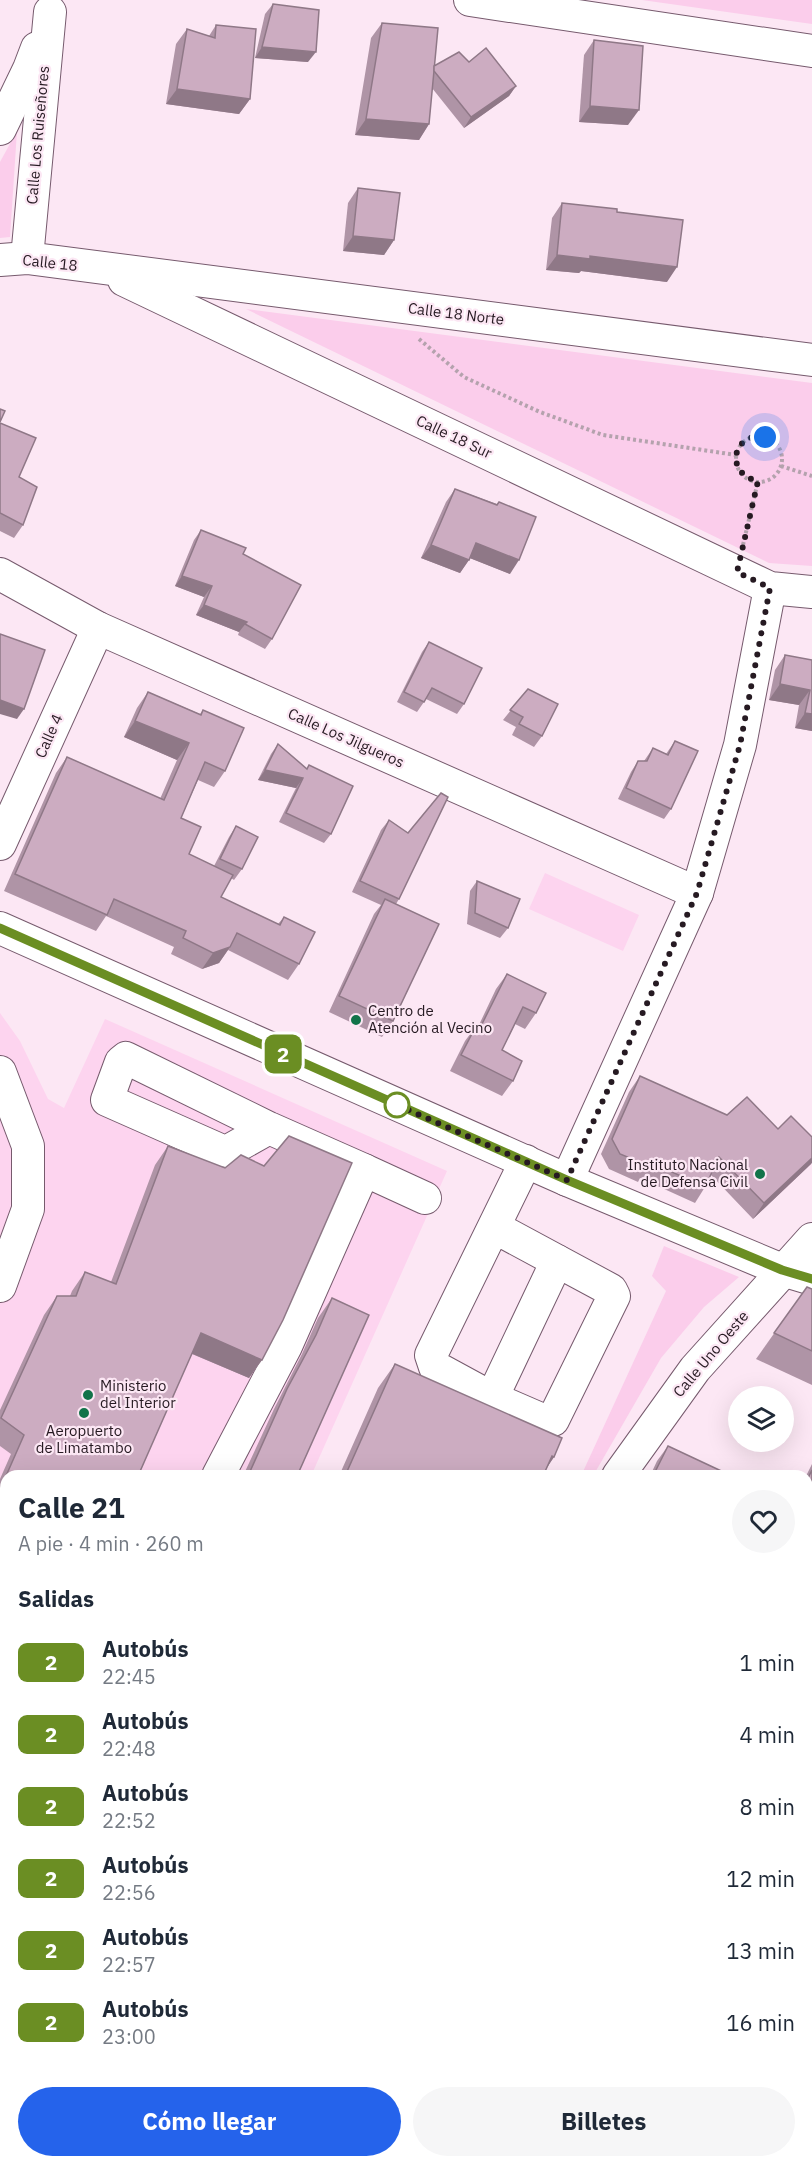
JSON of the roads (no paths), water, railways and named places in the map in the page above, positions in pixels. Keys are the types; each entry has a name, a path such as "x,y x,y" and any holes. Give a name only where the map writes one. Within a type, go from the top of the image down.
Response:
{"street":[{"path":"470,0 812,51"},
{"path":"0,129 29,69 50,6"},
{"name":"Calle Los Ruiseñores","path":"13,259 50,6"},
{"name":"Calle 18","path":"13,259 99,268"},
{"name":"Calle 18 Norte","path":"99,268 812,360"},
{"name":"Calle 18 Sur","path":"99,268 770,588 812,592"},
{"name":"Calle Los Jilgueros","path":"0,574 98,628 697,893"},
{"path":"567,1180 697,893 740,745 770,588"},
{"name":"Calle 4","path":"0,844 98,628"},
{"path":"0,928 567,1180 782,1270 812,1279"},
{"path":"269,1128 228,1151 220,1150 107,1100 121,1062 126,1058 269,1128 424,1198"},
{"path":"0,1072 28,1146 28,1209 0,1286"},
{"path":"494,1227 611,1290 614,1296 553,1420 545,1421 492,1398 435,1367 431,1355 526,1161"},
{"path":"221,1470 286,1346 364,1170"},
{"name":"Calle Uno Oeste","path":"622,1470 695,1369 812,1239"},
{"path":"492,1398 557,1261"}],"place":[{"name":"Centro de Atención al Vecino","path":"356,1020"},
{"name":"Instituto Nacional de Defensa Civil","path":"760,1174"},
{"name":"Ministerio del Interior","path":"88,1395"},
{"name":"Aeropuerto de Limatambo","path":"84,1413"}]}
